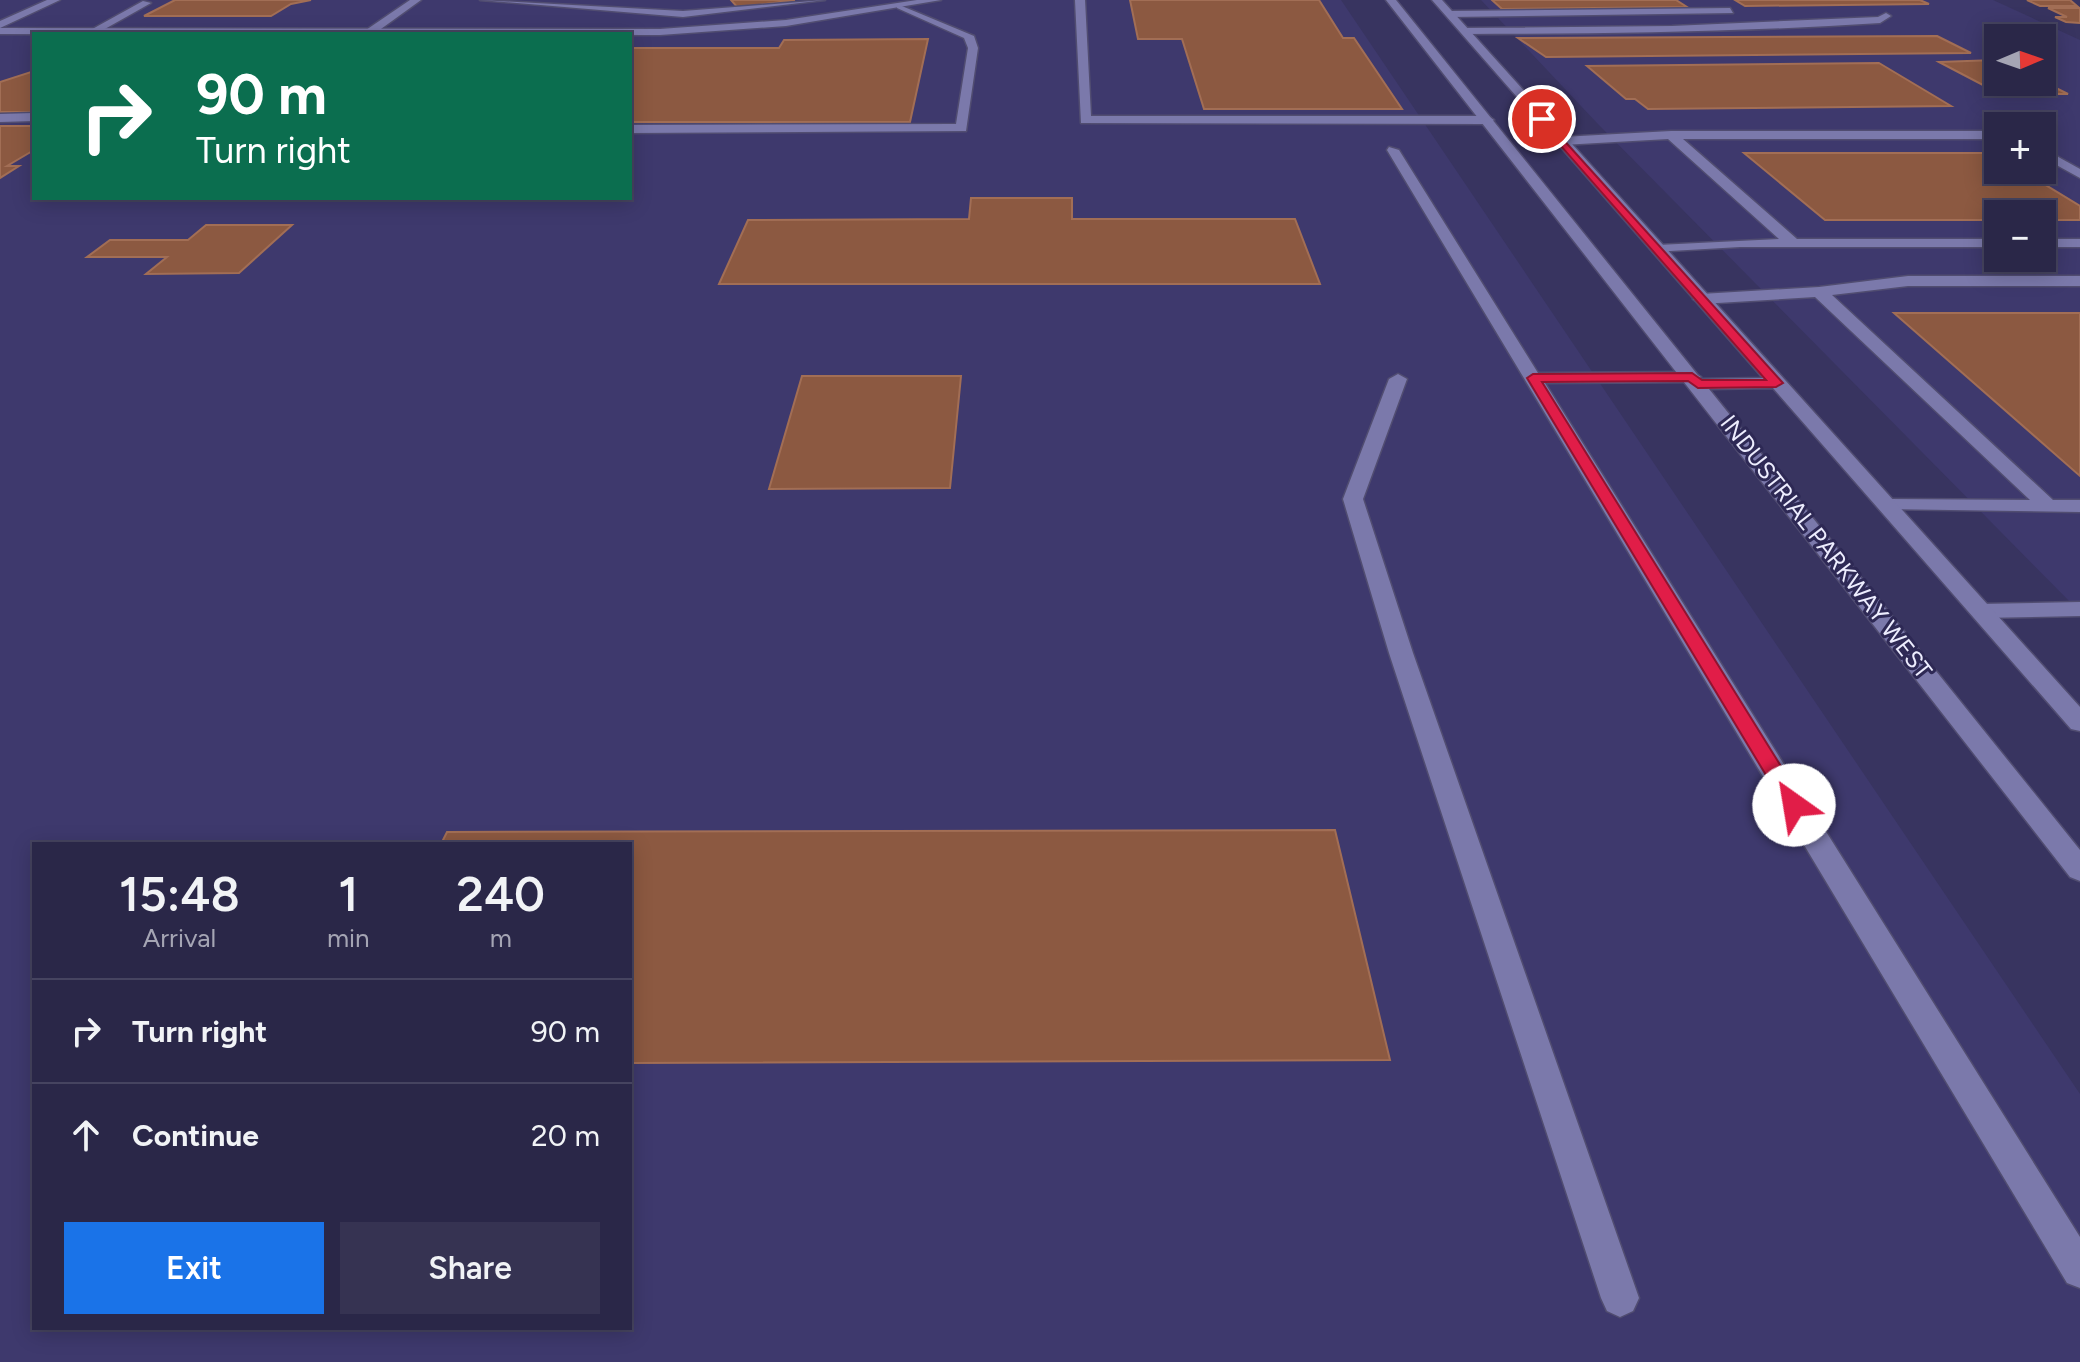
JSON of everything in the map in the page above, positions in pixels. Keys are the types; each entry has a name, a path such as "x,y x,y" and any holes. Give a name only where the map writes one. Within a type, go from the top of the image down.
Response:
{"main road":[{"path":"0,28 55,0"},
{"path":"379,32 416,0"},
{"path":"485,0 683,14 820,0"},
{"path":"632,32 786,23 936,0"},
{"path":"1080,0 1085,120 1488,120"},
{"name":"INDUSTRIAL PARKWAY WEST","path":"1391,0 2080,870"},
{"path":"1437,0 1776,383 1890,505 2080,723"},
{"path":"0,28 93,32 146,3"},
{"path":"632,129 962,128 973,48 969,36 900,6"},
{"path":"1450,14 1730,11"},
{"path":"1465,31 1670,31 1806,26 1880,20 1886,16"},
{"path":"0,118 32,117"},
{"path":"1562,141 1671,135 1984,135"},
{"path":"1671,135 1793,243"},
{"path":"1393,150 2080,1270"},
{"path":"2056,160 2080,174"},
{"path":"1658,249 1793,243 1984,243"},
{"path":"2056,243 2080,243"},
{"path":"1701,299 1819,292 1908,281 2080,281"},
{"path":"1819,292 2048,506"},
{"path":"1533,378 1776,383"},
{"path":"1398,379 1353,499 1401,653 1620,1298"},
{"path":"1890,505 2080,506"},
{"path":"1980,611 2080,609"}],"shaded area":[{"path":"0,0 1341,0 2080,1094 2080,1362 0,1362"},
{"path":"1481,0 1993,0 2045,24 1984,24 1984,96 2056,96 2056,29 2080,40 2080,612 1597,123"}],"building":[{"path":"175,0 311,0 291,4 271,16 144,16"},
{"path":"731,0 795,0 738,8"},
{"path":"1130,0 1319,0 1343,38 1354,38 1402,109 1204,109 1182,39 1138,39"},
{"path":"1492,0 1676,0 1687,7 1502,9"},
{"path":"1735,0 1920,0 1929,4 1745,6"},
{"path":"2027,0 2070,0 2077,6 2040,6"},
{"path":"2048,8 2080,8 2080,23 2055,17 2067,17"},
{"path":"1937,36 1971,53 1546,57 1518,38"},
{"path":"928,39 910,122 632,122 632,48 779,48 784,40"},
{"path":"1984,60 1984,86 1939,62"},
{"path":"1879,63 1951,106 1648,109 1635,99 1626,99 1587,66"},
{"path":"32,72 32,112 0,112 0,82"},
{"path":"0,126 32,126 32,151 7,166 19,166 0,178"},
{"path":"1744,153 1984,153 1984,184 2044,184 2080,206 2080,220 2056,220 2056,200 1984,200 1984,220 1825,220"},
{"path":"971,198 1072,198 1072,219 1295,219 1320,284 719,284 748,220 969,219"},
{"path":"206,225 292,225 239,273 146,274 167,257 87,257 110,240 188,240"},
{"path":"1894,313 2080,313 2080,476"},
{"path":"802,376 961,376 950,488 769,489"},
{"path":"1335,830 1390,1060 632,1063 632,842 442,842 447,832"}],"route":[{"path":"1542,119 1776,383 1698,384 1692,377 1533,378 1794,805"}]}
